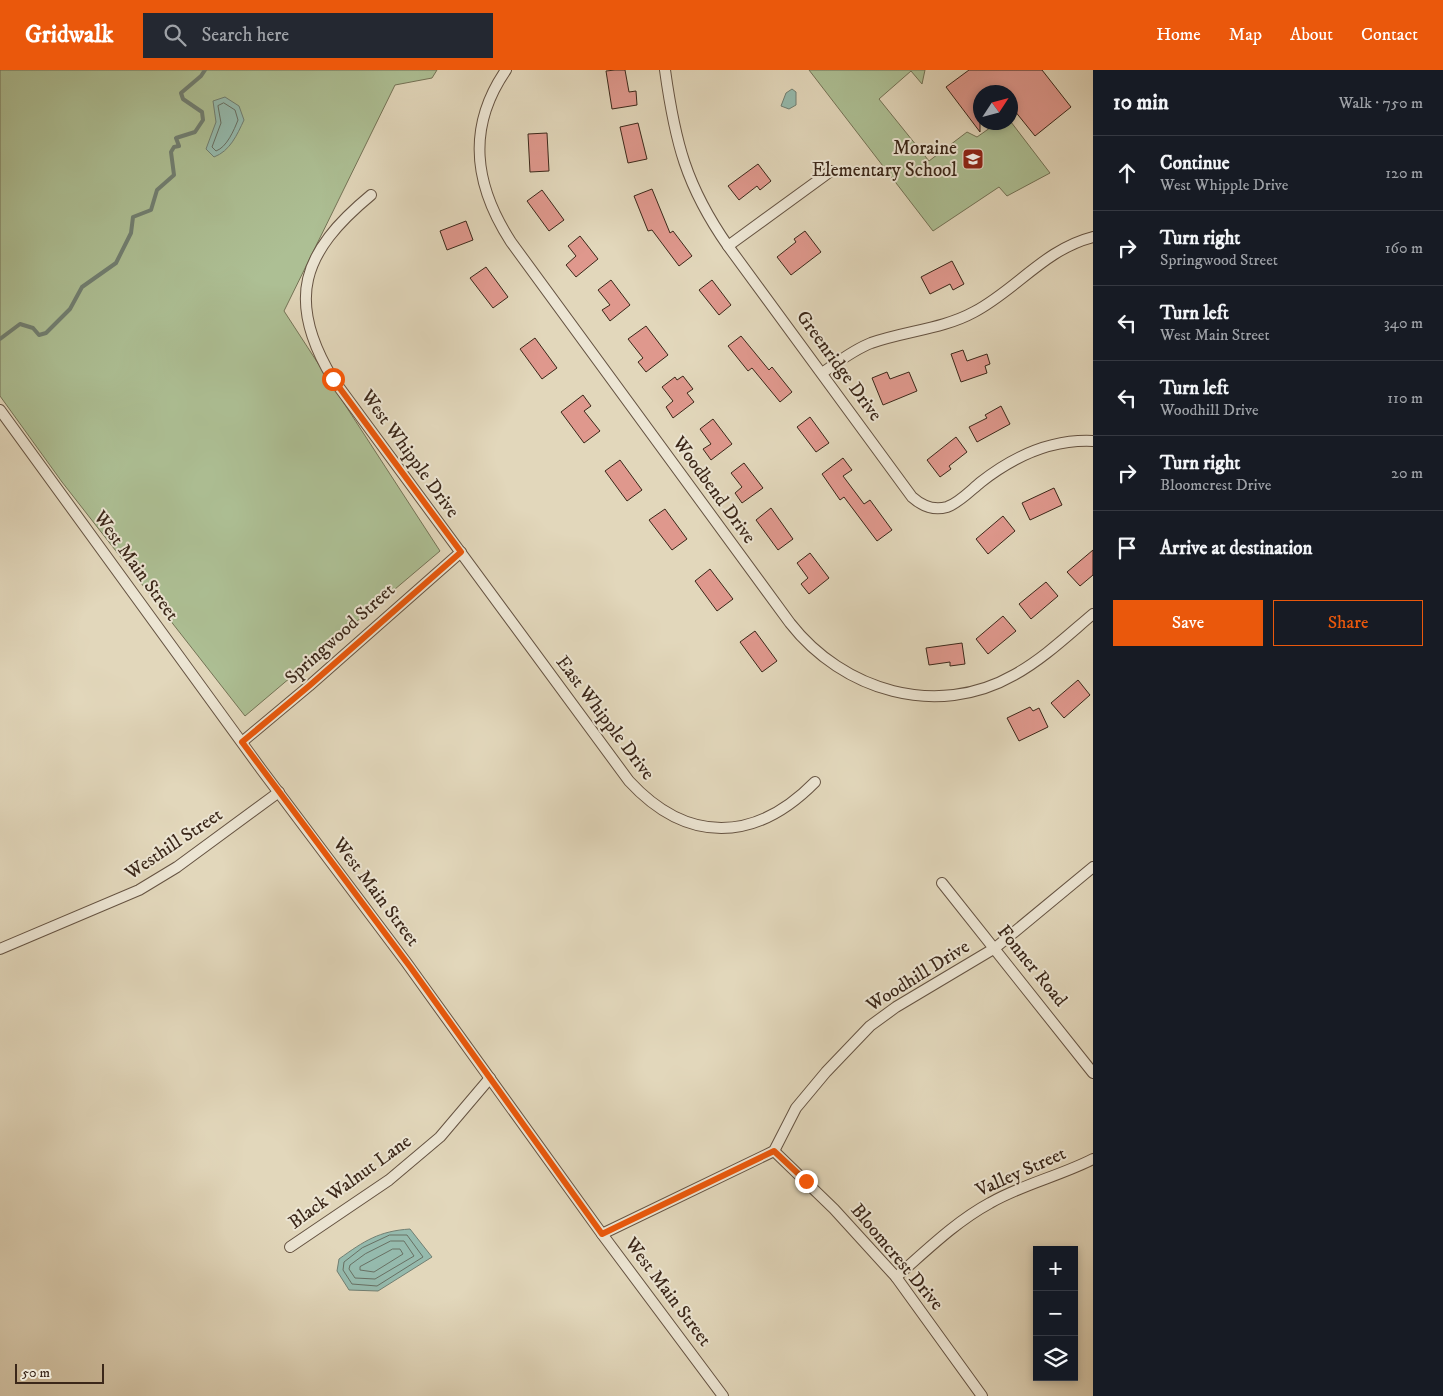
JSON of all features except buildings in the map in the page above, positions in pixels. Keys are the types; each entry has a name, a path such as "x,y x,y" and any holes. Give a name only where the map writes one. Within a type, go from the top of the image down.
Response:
{"street":[{"name":"Woodbend Drive","path":"506,70 487,102 480,140 482,180 496,218 511,242 808,646 845,674 872,686 908,695 951,695 981,689 1015,675 1093,614"},
{"name":"Greenridge Drive","path":"665,70 674,130 684,166 701,204 728,246 912,497 927,507 940,509 952,505 998,468 1026,453 1057,444 1093,441"},
{"path":"728,246 831,170"},
{"name":"West Whipple Drive","path":"371,195 348,214 330,233 319,250 310,269 306,287 305,306 308,325 315,346 333,379 461,552"},
{"path":"822,373 846,356 870,344 950,322 974,312 993,301 1040,262 1070,245 1093,236"},
{"name":"West Main Street","path":"0,410 278,792 490,1078 602,1234 724,1396"},
{"name":"Springwood Street","path":"242,742 309,686 461,552"},
{"name":"East Whipple Drive","path":"461,552 629,781 645,798 661,810 679,820 702,826 743,826 762,820 783,809 815,782"},
{"name":"Westhill Street","path":"0,949 139,890 177,867 278,792"},
{"name":"Woodhill Drive","path":"774,1151 796,1108 826,1072 870,1026 896,1007 995,948 1093,867"},
{"name":"Fonner Road","path":"942,882 1093,1073"},
{"name":"Black Walnut Lane","path":"290,1247 389,1180 418,1156 440,1137 490,1078"},
{"path":"602,1234 774,1151"},
{"name":"Bloomcrest Drive","path":"774,1151 834,1209 896,1277 982,1396"},
{"name":"Valley Street","path":"896,1277 960,1222 988,1204 1013,1191 1093,1159"}],"green space":[{"path":"0,70 437,70 432,78 395,85 284,311 440,551 245,716 62,482 0,396"},
{"path":"809,70 925,70 922,84 911,71 879,99 929,161 967,132 977,137 987,130 1017,130 1050,173 1007,196 999,187 933,231"}],"water":[{"path":"792,89 796,92 796,105 789,109 781,106 786,93"},
{"path":"225,97 239,106 244,120 229,147 214,157 206,149 216,122 213,101"},
{"path":"410,1229 432,1257 378,1291 349,1290 337,1271 339,1259 372,1238 389,1232"}],"waterway":[{"path":"0,339 20,324 33,328 39,335 46,333 70,309 82,287 116,263 131,233 133,217 151,210 157,190 174,175 171,152 174,147 179,146 176,138 195,132 203,120 202,112 183,99 181,93 201,76 205,70"}],"place":[{"name":"Moraine Elementary School","path":"973,159"}],"route":[{"path":"333,379 461,552 309,686 242,742 411,968 602,1234 774,1151 806,1181"}]}
